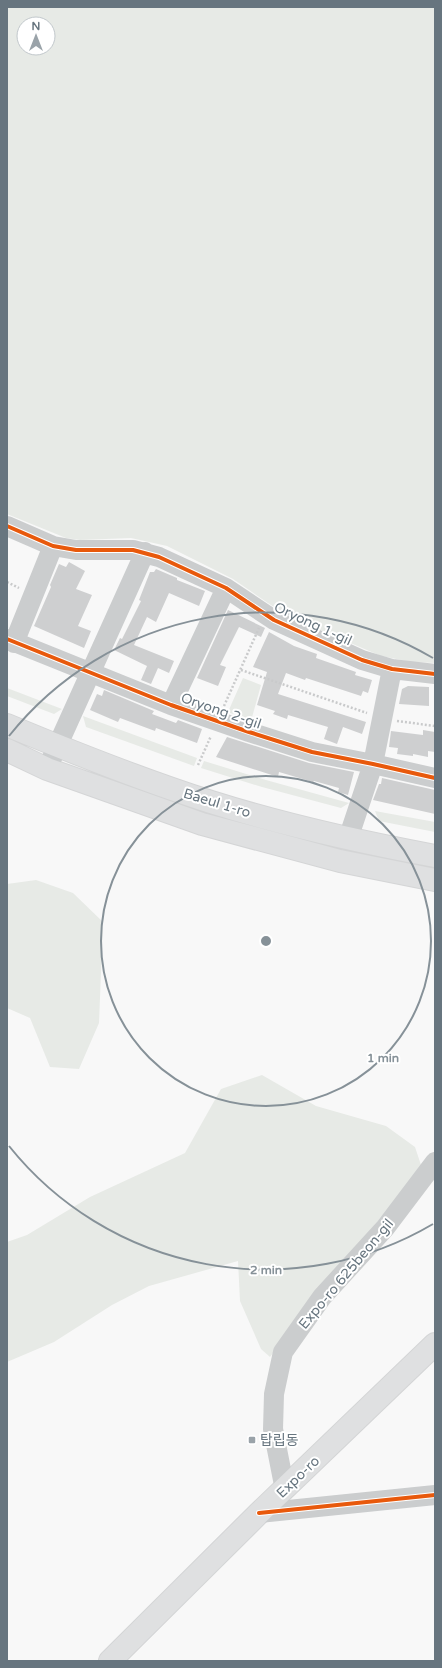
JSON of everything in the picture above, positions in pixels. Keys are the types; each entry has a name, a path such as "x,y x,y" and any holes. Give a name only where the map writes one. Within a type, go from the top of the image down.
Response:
{"main road":[{"name":"Baeul 1-ro","path":"7,725 148,781 212,803 348,839 435,856"},
{"name":"Baeul 1-ro","path":"7,750 47,768 202,824 340,861 435,880"},
{"name":"Expo-ro","path":"110,1661 259,1513 285,1490 435,1344"}],"street":[{"name":"Oryong 1-gil","path":"7,526 53,546 76,550 133,550 145,552 181,566 226,588 274,620 362,660 392,669 435,674"},
{"path":"11,641 53,546"},
{"path":"47,768 145,552"},
{"path":"171,705 226,588"},
{"name":"Oryong 2-gil","path":"11,641 90,674 218,722 312,752 435,778"},
{"path":"348,839 373,764 392,669"},
{"name":"Expo-ro 625beon-gil","path":"285,1490 273,1429 274,1394 283,1352 322,1297 386,1228 435,1162"},
{"path":"259,1513 435,1495"}],"path":[{"path":"198,765 265,614"},
{"path":"241,670 382,719 435,726"}],"shaded area":[{"path":"7,7 435,7 435,663 412,662 381,656 287,616 233,579 167,546 131,538 80,540 66,538 7,514"},
{"path":"243,678 261,685 251,721 228,712"},
{"path":"7,688 62,709 54,714 7,696"},
{"path":"83,716 197,758 194,766 86,727"},
{"path":"204,761 349,803 341,808 262,787 201,768"},
{"path":"375,811 435,822 435,832 379,821"},
{"path":"36,880 73,893 103,922 99,1023 79,1069 50,1067 30,1018 7,1008 7,884"},
{"path":"262,1075 316,1106 386,1126 415,1147 422,1168 358,1245 270,1357 261,1349 240,1301 238,1261 149,1286 112,1305 54,1342 7,1362 7,1242 27,1235 90,1197 185,1153 221,1089"}],"building":[{"path":"69,562 85,571 76,589 92,595 78,626 91,631 84,648 34,626 59,564 66,567"},
{"path":"156,569 177,578 177,580 205,591 199,606 169,593 156,622 147,617 134,645 174,661 169,673 158,668 151,684 141,680 147,666 114,650 120,638 122,639 141,601 139,600 150,572 154,572"},
{"path":"228,610 265,628 261,637 239,627 220,665 226,667 218,686 197,678"},
{"path":"269,632 294,646 317,654 316,658 356,672 355,675 372,680 368,693 363,691 361,696 286,673 278,694 366,722 362,734 343,727 337,744 324,739 328,727 288,715 287,719 273,714 275,711 257,705 267,672 253,667"},
{"path":"408,686 429,687 429,706 399,704 402,689"},
{"path":"104,690 154,711 152,714 176,723 178,720 202,729 197,743 156,728 155,731 120,718 118,722 90,710 97,694 102,696"},
{"path":"423,730 435,732 435,752 428,751 428,757 413,754 413,756 397,754 398,748 389,747 391,731 423,735"},
{"path":"227,737 309,763 354,772 348,795 338,792 339,788 279,772 278,777 216,757"},
{"path":"382,778 435,790 435,814 373,800 379,784 381,784"}],"cycle path":[{"path":"7,526 53,546 76,550 133,550 159,557 226,588 274,620 362,660 392,669 435,674"},
{"path":"7,639 171,705 249,732 312,752 435,778"},
{"path":"259,1513 435,1495"}],"place":[{"name":"탑립동","path":"252,1440"}]}
